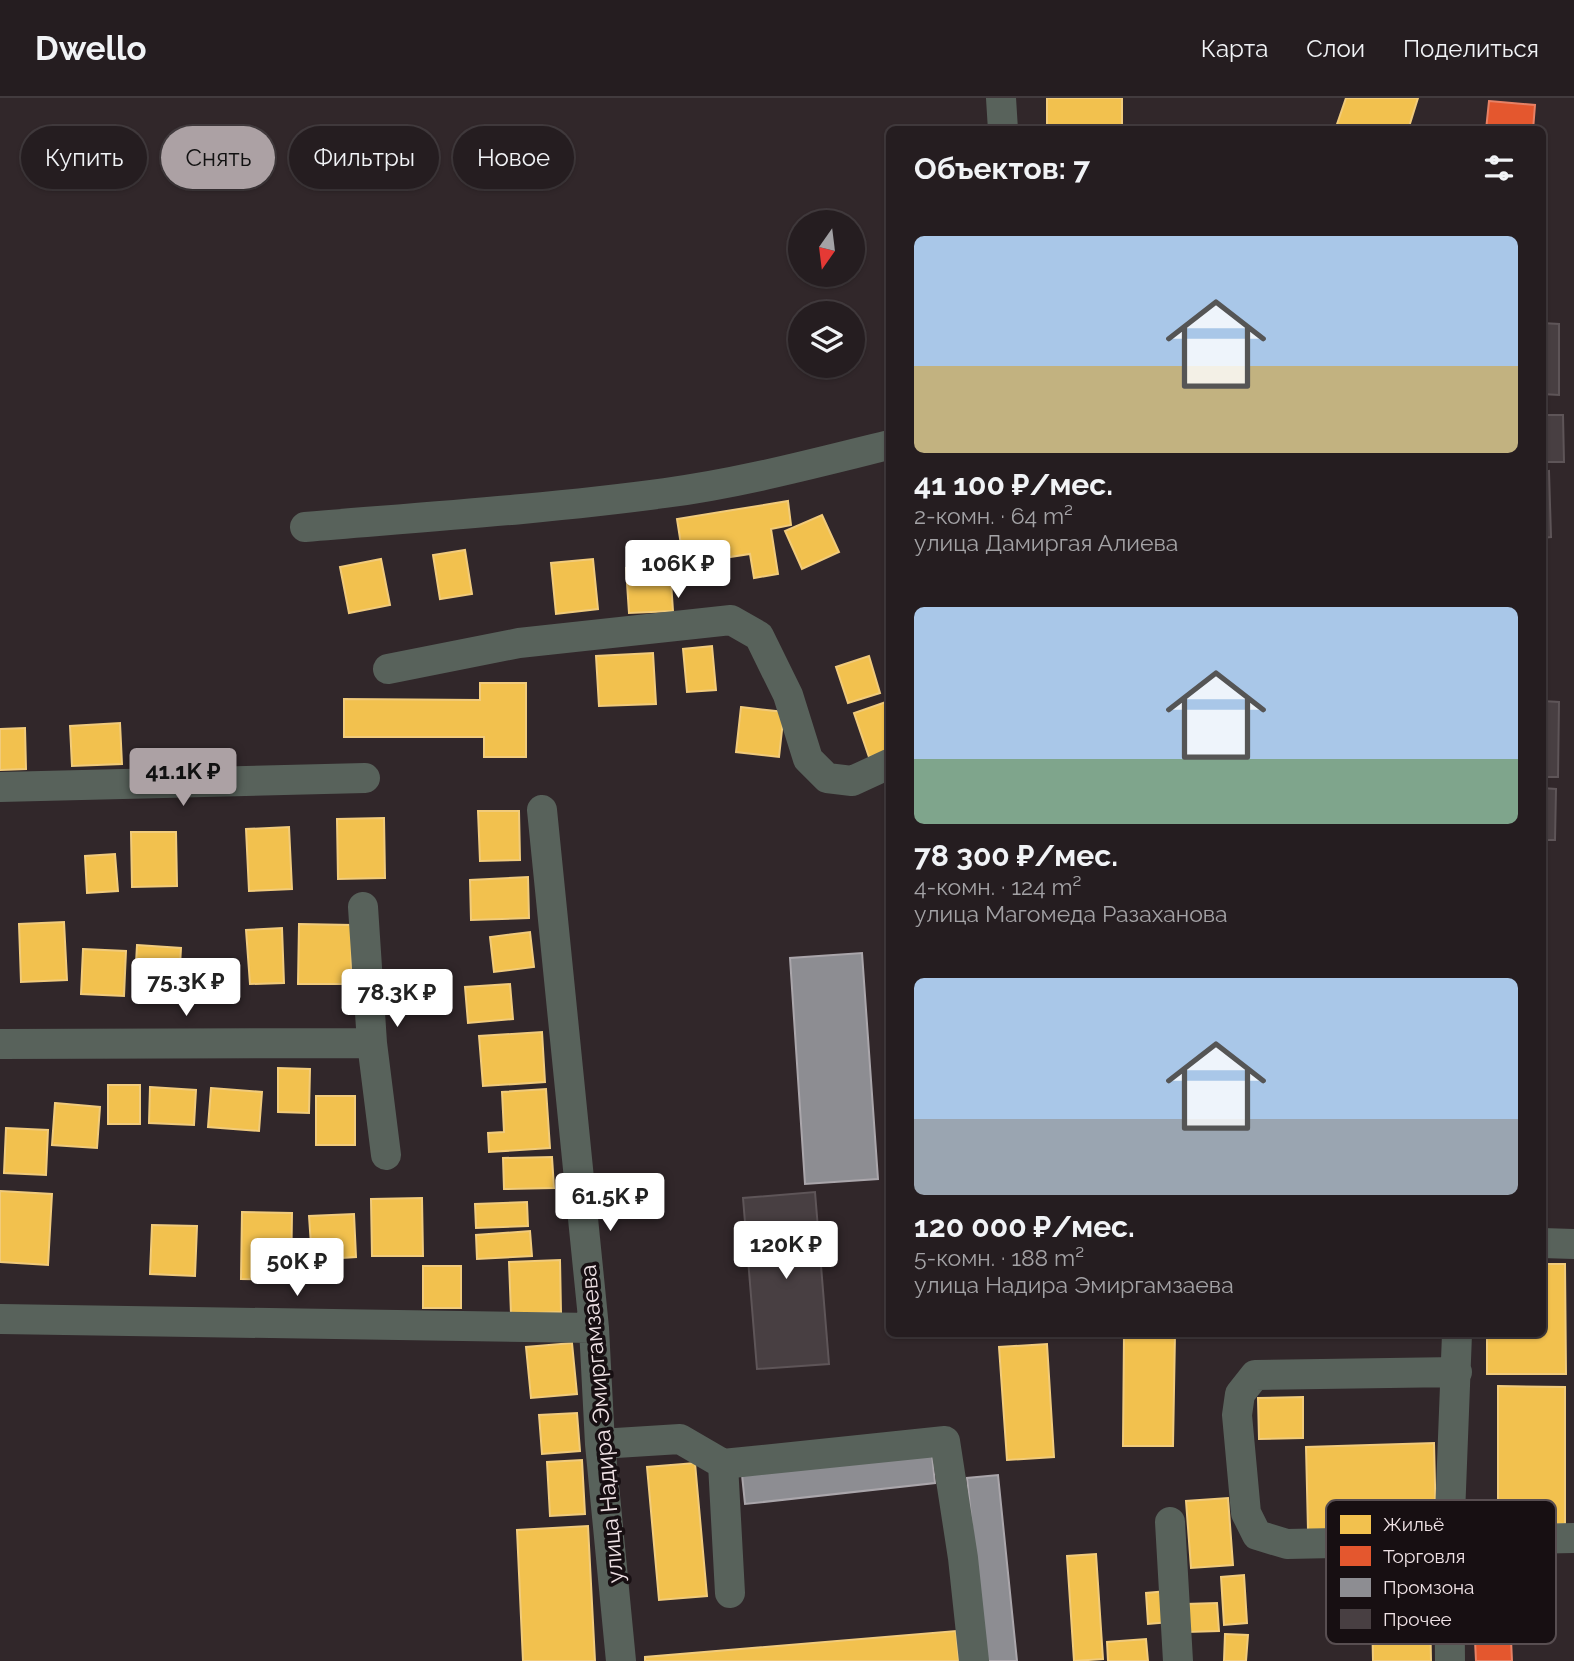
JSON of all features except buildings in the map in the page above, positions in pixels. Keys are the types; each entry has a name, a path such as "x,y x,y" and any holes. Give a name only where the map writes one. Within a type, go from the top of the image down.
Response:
{"street":[{"path":"1001,98 1003,126"},
{"path":"305,527 503,511 667,493 775,472 886,446"},
{"path":"388,669 519,643 731,620 759,636 788,695 808,758 827,778 852,781 886,765"},
{"path":"0,788 365,778"},
{"name":"улица Надира Эмиргамзаева","path":"542,810 594,1328 600,1444 621,1661"},
{"path":"363,907 372,1043 386,1155"},
{"path":"0,1044 372,1043"},
{"path":"1546,1244 1574,1244"},
{"path":"0,1320 594,1328"},
{"path":"1451,1500 1457,1337"},
{"path":"1326,1543 1287,1544 1257,1535 1245,1513 1237,1415 1240,1394 1255,1375 1457,1372"},
{"path":"600,1444 680,1439 723,1464 945,1441 963,1558 974,1661"},
{"path":"723,1464 730,1593"},
{"path":"1170,1522 1178,1661"},
{"path":"1556,1538 1574,1538"}]}
